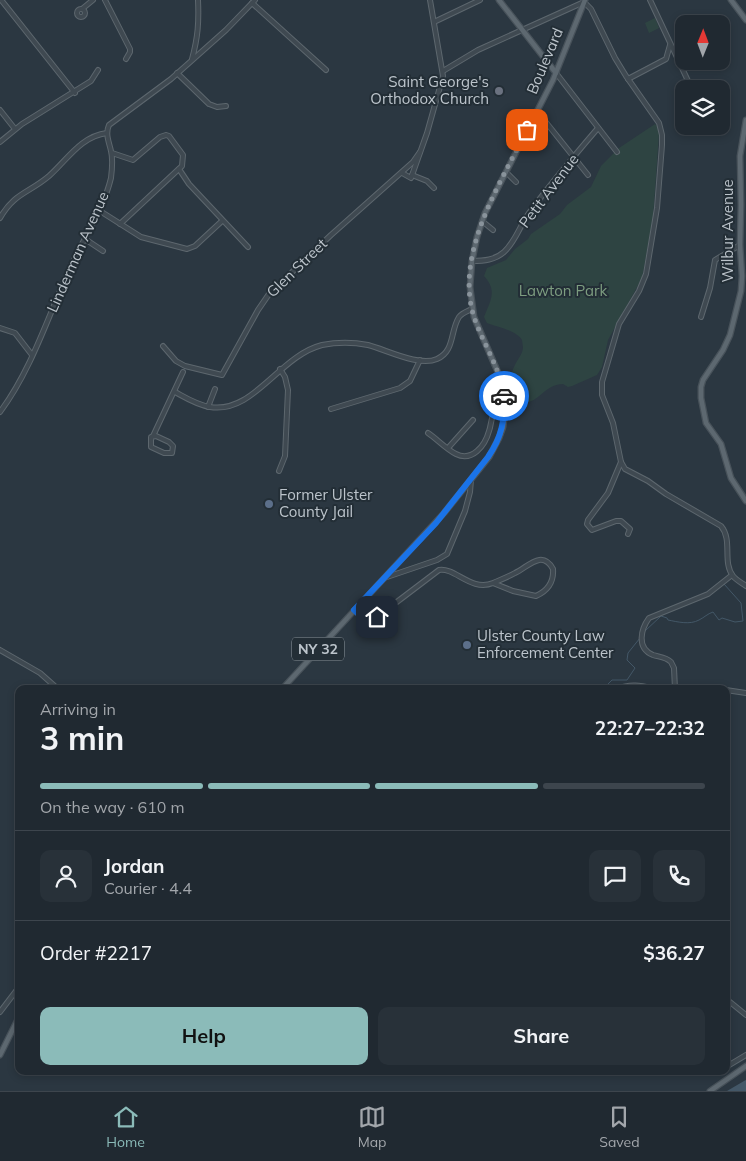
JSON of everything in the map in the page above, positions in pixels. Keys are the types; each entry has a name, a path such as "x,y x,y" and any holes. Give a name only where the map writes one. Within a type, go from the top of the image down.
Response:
{"main road":[{"path":"499,0 556,73"},
{"name":"Boulevard","path":"286,685 436,523 495,447 503,427 505,408 500,377 472,309 470,287 472,261 482,221 556,73 585,0"},
{"path":"731,0 746,20"},
{"name":"Wilbur Avenue","path":"746,120 740,156 742,276 735,318 723,350 703,380 701,387 701,398 706,422 721,444 731,478 746,501"},
{"path":"0,1055 15,1025"},
{"path":"710,1091 746,1066"}],"street":[{"path":"82,9 93,0"},
{"path":"105,0 130,49 126,59"},
{"path":"192,59 200,25 198,0"},
{"path":"412,177 442,84 443,72 430,0"},
{"path":"434,22 480,0"},
{"path":"443,72 478,50 585,0 615,58 659,123 662,146 657,208 646,274 619,324 602,382 602,395 614,422 621,462 628,471 648,481 666,494 721,526 727,534 728,562 732,574 746,586"},
{"path":"650,0 688,80"},
{"path":"2,2 75,93"},
{"path":"0,218 12,201 48,176 84,142 107,133 109,125 114,120 177,74 254,2 326,70"},
{"path":"628,79 666,59 670,50 670,43"},
{"path":"0,142 15,129 75,93 91,81 98,70"},
{"path":"556,73 617,152"},
{"path":"177,74 209,104 217,107 226,106"},
{"path":"0,110 15,129"},
{"path":"537,111 588,175"},
{"name":"Petit Avenue","path":"472,261 497,258 511,245 529,213 573,156 598,128"},
{"name":"Linderman Avenue","path":"0,412 13,393 32,355 70,269 100,211 111,177 112,152 107,133"},
{"path":"112,152 133,160 160,137 166,135 169,136 183,155 182,166 179,170 120,224"},
{"name":"Glen Street","path":"163,346 176,361 185,366 222,375 269,294 331,235 402,173 420,152"},
{"path":"179,170 222,221 248,247"},
{"path":"506,172 516,182"},
{"path":"402,173 427,181 434,188"},
{"path":"100,211 141,238 190,250 222,221"},
{"path":"482,221 493,230"},
{"path":"85,239 103,250"},
{"path":"701,316 710,288 715,260 740,245"},
{"path":"175,392 208,407 225,407 248,398 280,369 298,356 332,343 346,342 365,345 420,360 432,360 444,355 448,351 459,318 472,309"},
{"path":"0,328 15,333 32,355"},
{"path":"331,409 400,388 410,381 420,360"},
{"path":"279,471 285,456 288,390 286,377 280,369"},
{"path":"153,436 171,444 173,446 172,453 164,453 151,447 150,440 175,392 183,372"},
{"path":"208,407 216,389"},
{"path":"428,433 448,448 462,456 468,456 478,451 489,433 493,414 505,408"},
{"path":"448,448 473,420"},
{"path":"621,462 608,493 587,524 592,530 620,521 630,529 628,534"},
{"path":"384,578 437,560 446,554 453,543 465,511 471,480"},
{"path":"354,610 364,618 372,619 377,617 439,570 449,570 467,581 486,584 493,583 540,560 548,562 554,569 551,584 546,590 536,596 513,591 493,583"},
{"path":"675,685 672,662 647,652 642,644 641,634 645,623 650,618 708,594 732,574"},
{"path":"0,650 40,673 54,685"},
{"path":"730,691 746,693"},
{"path":"0,1012 15,992"},
{"path":"730,1002 746,1015"},
{"path":"730,1065 746,1055"}],"green space":[{"path":"655,18 659,28 649,33 645,23"},
{"name":"Lawton Park","path":"655,124 658,127 659,134 653,218 642,278 608,340 602,367 597,375 572,386 556,385 534,400 523,403 517,402 511,394 510,382 513,370 523,350 522,340 511,331 487,323 484,317 492,291 484,276 487,268 506,260 531,234 560,214 567,205 591,187 601,166 619,148"}],"water":[{"path":"746,1080 746,1091 727,1091 744,1081"}],"waterway":[{"path":"645,631 661,616 668,620 688,623 695,622 713,612 719,620 722,618 735,622 743,621 741,603 724,584"},
{"path":"607,685 612,680 627,680 635,668 627,660 628,653 640,638"}],"way so far":[{"path":"504,396 500,377 474,317 470,297 470,271 477,237 485,213 527,130"}],"place":[{"name":"Saint George's Orthodox Church","path":"499,91"},
{"name":"Former Ulster County Jail","path":"269,504"},
{"name":"Ulster County Law Enforcement Center","path":"467,645"}],"route":[{"path":"377,617 372,619 364,618 354,610 436,523 488,457 495,447 503,427 505,412 504,396"}]}
